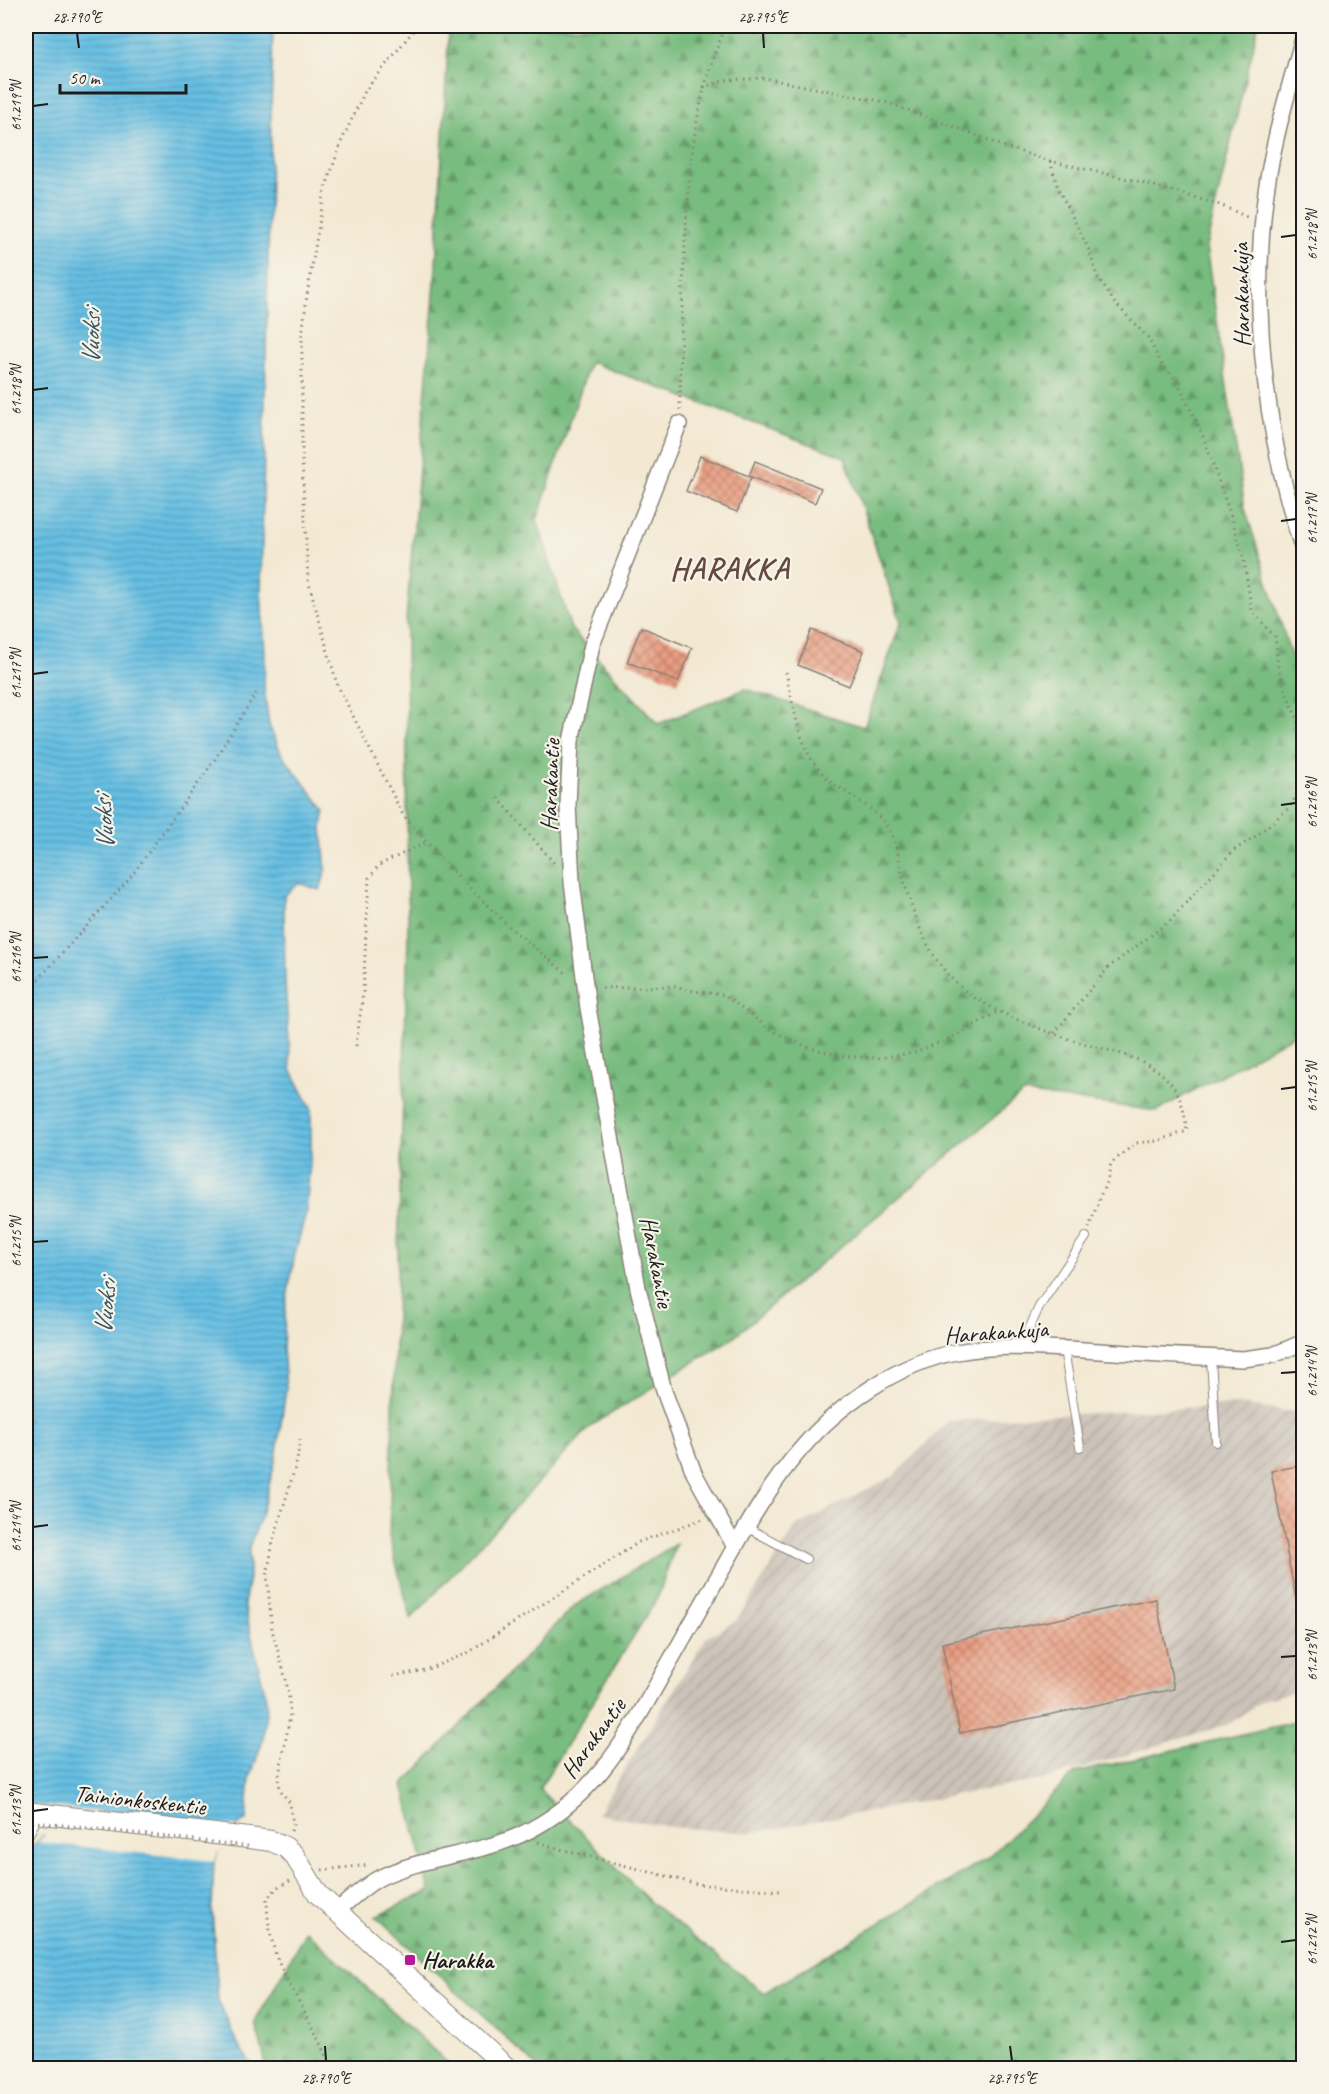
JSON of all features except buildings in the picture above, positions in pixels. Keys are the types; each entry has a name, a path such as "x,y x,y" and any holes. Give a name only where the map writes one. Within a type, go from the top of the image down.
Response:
{"street":[{"name":"Harakankuja","path":"1304,35 1274,146 1263,223 1260,271 1263,344 1271,419 1289,507 1304,554"},
{"name":"Harakantie","path":"337,1911 378,1878 398,1870 463,1855 520,1835 561,1812 593,1782 623,1743 735,1547 694,1473 664,1391 638,1288 585,988 572,882 568,805 572,741 592,645 679,423"},
{"name":"Harakankuja","path":"735,1547 746,1527 801,1448 831,1419 872,1387 911,1366 956,1352 1021,1347 1243,1359 1273,1355 1304,1342"},
{"name":"Tainionkoskentie","path":"30,1816 248,1842 271,1841 285,1847"},
{"path":"285,1847 294,1855 299,1878 507,2068"}],"lane":[{"path":"1290,86 1304,77"},
{"path":"1021,1347 1039,1307 1086,1237"},
{"path":"1064,1349 1080,1447"},
{"path":"1211,1358 1216,1442"},
{"path":"746,1527 806,1559"},
{"path":"26,1840 30,1816"}],"path":[{"path":"417,26 365,91 342,140 325,189 302,335 302,448 308,580 337,684 402,815 448,867 513,930 585,988 675,986 724,995 772,1031 810,1048 843,1056 879,1058 913,1053 951,1038 999,1011"},
{"path":"679,423 691,145 704,87 726,26"},
{"path":"704,87 727,80 764,78 885,102 1005,147 1220,205 1263,223"},
{"path":"1050,161 1058,188 1089,250 1097,276 1114,302 1149,339 1162,365 1177,381 1203,436 1243,556 1251,611 1275,637 1278,666 1285,690 1298,718 1304,753"},
{"path":"786,672 808,755 824,776 879,814 892,834 904,880 927,945 956,984 999,1011 1083,1043 1119,1052 1148,1065 1176,1091 1184,1109 1187,1131 1157,1141 1136,1143 1111,1163 1107,1182 1086,1237"},
{"path":"26,993 130,878 212,764 256,693"},
{"path":"1054,1033 1109,967 1170,921 1233,851 1256,836 1288,809 1300,791 1304,777"},
{"path":"498,798 572,882"},
{"path":"356,1046 363,993 369,878 379,865 427,842"},
{"path":"285,1847 293,1825 290,1803 282,1793 278,1781 290,1717 286,1680 272,1630 267,1575 273,1542 297,1461 300,1439"},
{"path":"393,1676 425,1670 466,1654 639,1542 716,1514"},
{"path":"30,1816 248,1842"},
{"path":"520,1835 560,1849 697,1884 780,1891"},
{"path":"331,2068 314,2027 282,1970 267,1919 267,1898 278,1887 327,1868 371,1865"}],"shaded area":[{"path":"1238,1405 1303,1413 1303,1690 1265,1699 1229,1724 1046,1779 750,1833 671,1827 597,1814 706,1638 736,1621 797,1526 895,1475 949,1421"}],"green space":[{"path":"449,26 1258,26 1206,247 1245,509 1303,693 1303,1030 1157,1111 1023,1093 731,1339 591,1426 411,1619 389,1537 408,938 406,620 435,283","holes":["590,362 845,457 901,622 864,727 745,689 658,724 571,629 537,520"]},
{"path":"676,1544 658,1597 539,1789 651,1903 764,1993 989,1857 1075,1773 1303,1720 1303,2068 538,2068 376,1916 430,1891 403,1785 574,1606"},
{"path":"306,1931 453,2068 267,2068 255,2022"}],"water":[{"name":"Vuoksi","path":"26,26 273,26 261,591 265,652 264,688 269,725 282,755 325,810 322,828 326,871 320,890 299,883 284,896 285,983 291,1069 311,1108 311,1149 306,1213 295,1253 286,1304 283,1347 286,1389 276,1458 261,1516 249,1547 249,1578 244,1604 267,1703 263,1739 250,1778 246,1820 227,1833 214,1861 212,1908 218,2000 238,2045 254,2068 34,2068 26,2056 26,1852 45,1834 26,1832"}],"pier":[{"path":"26,1804 241,1827 229,1835 221,1853 218,1852 214,1861 37,1842 45,1835 26,1832"}],"place":[{"name":"Harakka","path":"410,1960"}],"district":[{"name":"HARAKKA","path":"730,569"}]}
